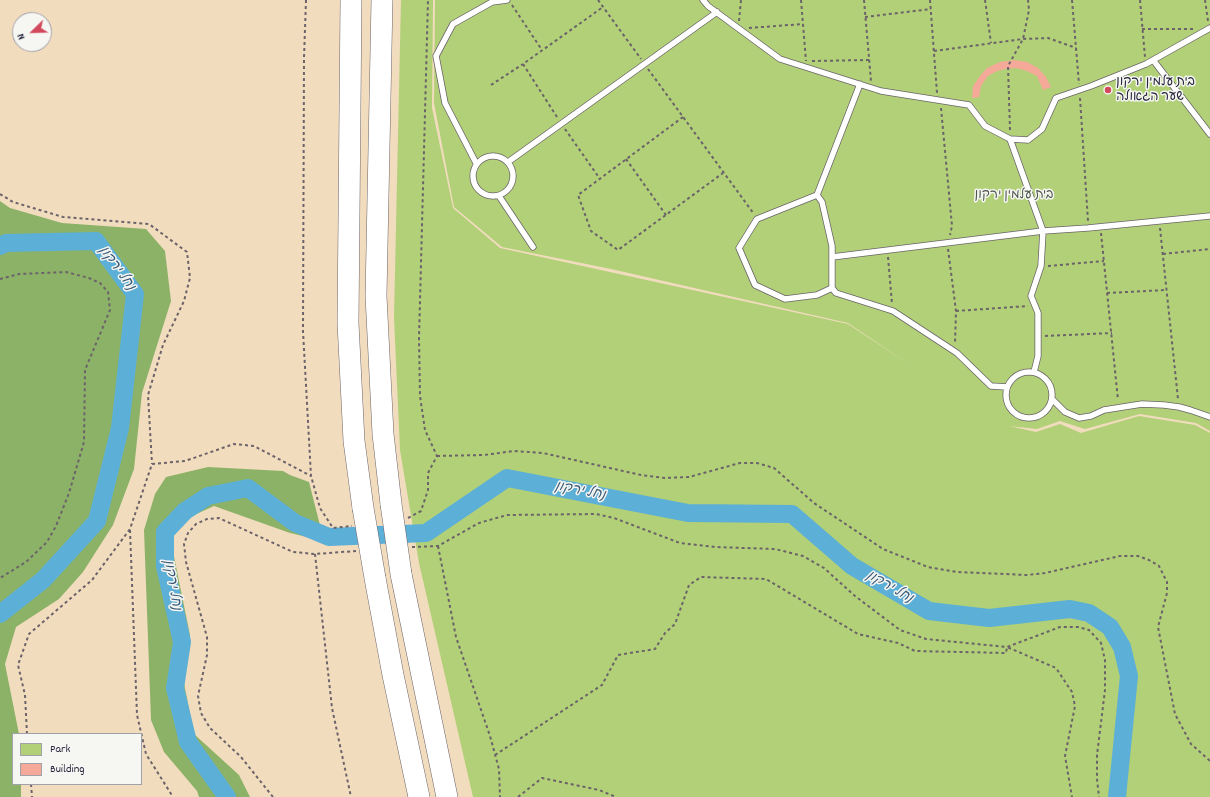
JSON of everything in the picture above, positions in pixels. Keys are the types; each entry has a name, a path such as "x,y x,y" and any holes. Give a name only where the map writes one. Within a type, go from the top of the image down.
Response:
{"highway":[{"path":"351,0 348,323 354,441 374,578 419,797"},
{"path":"382,0 376,296 383,434 401,574 447,797"}],"lane":[{"path":"476,163 445,103 436,56 453,24 491,1 508,0"},
{"path":"703,0 780,59 881,91 969,105 985,126 1010,139 1028,140 1042,129 1056,98 1146,64 1209,28"},
{"path":"508,162 717,12"},
{"path":"1153,60 1210,134"},
{"path":"832,288 817,295 785,299 755,285 739,248 757,219 817,195 860,84"},
{"path":"1010,139 1043,231 1041,266 1031,296 1038,313 1038,356 1034,372"},
{"path":"489,155 502,157 508,162 512,168 513,176 512,184 506,192 499,196 491,196 478,190 472,176 476,163 489,155"},
{"path":"817,195 822,202 832,246 832,288 836,293 893,311 954,351 991,386 1007,387"},
{"path":"499,196 533,247"},
{"path":"832,257 948,244 1043,231 1101,227 1210,216"},
{"path":"1034,372 1040,374 1046,379 1052,392 1052,398 1050,406 1038,417 1023,418 1016,415 1010,409 1006,402 1005,395 1010,381 1020,373 1034,372"},
{"path":"1052,398 1065,412 1079,418 1091,416 1104,410 1142,404 1178,407 1210,417"}],"path":[{"path":"306,0 304,58 303,331 311,476 320,508 333,528"},
{"path":"428,0 419,338 420,388 425,430 437,456"},
{"path":"508,0 542,50"},
{"path":"598,0 757,219"},
{"path":"741,0 738,28 803,24"},
{"path":"801,0 806,68"},
{"path":"864,0 872,88"},
{"path":"930,0 952,226 948,244 956,312 954,351"},
{"path":"985,0 991,43"},
{"path":"1010,139 1008,66 1023,39 1029,10 1028,0"},
{"path":"1072,0 1088,228"},
{"path":"1140,0 1146,64"},
{"path":"1142,29 1209,28 1205,0"},
{"path":"491,85 603,7"},
{"path":"865,17 931,10"},
{"path":"934,51 1023,39 1048,38 1076,48"},
{"path":"806,61 869,60"},
{"path":"522,64 600,179"},
{"path":"683,117 578,195 591,231 618,250 723,173"},
{"path":"626,159 666,214"},
{"path":"0,194 13,202 63,217 149,224 187,252 190,278 184,301 163,345 148,395 152,464 130,529 92,580 29,634 18,666 25,695 27,733"},
{"path":"1159,221 1178,407"},
{"path":"1101,227 1119,407"},
{"path":"1163,254 1210,248"},
{"path":"887,251 893,311"},
{"path":"1041,266 1104,261"},
{"path":"0,279 19,274 66,272 89,278 100,283 108,292 110,310 85,370 84,442 69,493 56,526 47,542 26,562 0,578"},
{"path":"1107,293 1166,290"},
{"path":"956,312 1035,305"},
{"path":"1038,336 1112,333"},
{"path":"152,464 185,461 234,444 254,446 311,476"},
{"path":"437,456 484,455 514,451 543,453 642,475 665,478 689,477 740,463 758,463 774,468 814,503 884,549 928,567 957,572 1028,575 1045,573 1120,556 1138,556 1149,560 1159,566 1167,582 1167,593 1158,627 1175,714 1191,744 1210,761"},
{"path":"421,511 428,490 428,473 437,456"},
{"path":"500,797 499,769 490,736 456,637 438,546 479,523 507,515 596,514 614,518 680,543 715,547 775,550 803,556 824,568 854,596 900,630 926,639 1008,647 1056,668 1072,692 1075,706 1065,756 1072,797"},
{"path":"273,797 241,757 210,728 201,713 198,696 207,655 207,637 186,562 184,544 188,533 192,528 196,524 207,519 219,518 293,552 315,554 332,708 351,797"},
{"path":"130,529 137,715 141,733"},
{"path":"495,755 602,685 618,655 655,649 665,633 675,624 689,585 701,577 766,579 858,634 898,642 916,651 1006,653 1008,647"},
{"path":"1008,647 1060,627 1078,626 1089,630 1101,643 1105,660 1105,690 1097,755 1099,797"},
{"path":"142,737 146,754 173,797"},
{"path":"518,797 542,778 599,790 616,797"},
{"path":"31,785 32,797"}],"green space":[{"name":"בית עלמין ירקון","path":"401,0 433,0 432,108 453,208 500,248 848,324 913,367 848,323 611,269 502,247 454,207 434,103 435,0 1210,0 1210,431 1196,423 1140,414 1085,429 1060,421 1037,429 1009,426 1036,432 1060,424 1081,433 1139,416 1195,425 1210,433 1210,797 473,797 419,563 400,450 394,317"},
{"path":"0,201 10,208 62,223 146,229 165,251 171,301 142,393 134,469 113,525 83,572 59,599 16,627 5,664 19,733 12,733 12,785 21,785 21,797 0,797"},
{"path":"208,467 283,471 309,482 324,541 290,533 214,506 168,527 190,635 184,683 194,734 239,775 250,797 199,797 197,791 164,752 151,720 144,530 155,494 166,477"}],"building":[{"path":"1015,60 1027,62 1038,68 1046,77 1051,87 1043,90 1037,76 1027,71 1016,68 1005,69 988,76 981,86 979,97 972,98 973,86 987,68 1000,62"}],"waterway":[{"name":"נחל ירקון","path":"0,246 6,243 96,241 135,294 120,428 97,521 43,580 0,614"},
{"name":"נחל ירקון","path":"227,797 188,742 175,688 182,642 165,566 165,532 185,511 208,496 248,488 295,523 329,537 426,533 507,478 688,513 792,514 852,566 929,611 989,618 1070,609 1089,613 1110,627 1122,647 1129,676 1117,797"}],"place":[{"name":"בית עלמין ירקון שער הגאולה","path":"1108,90"}]}
